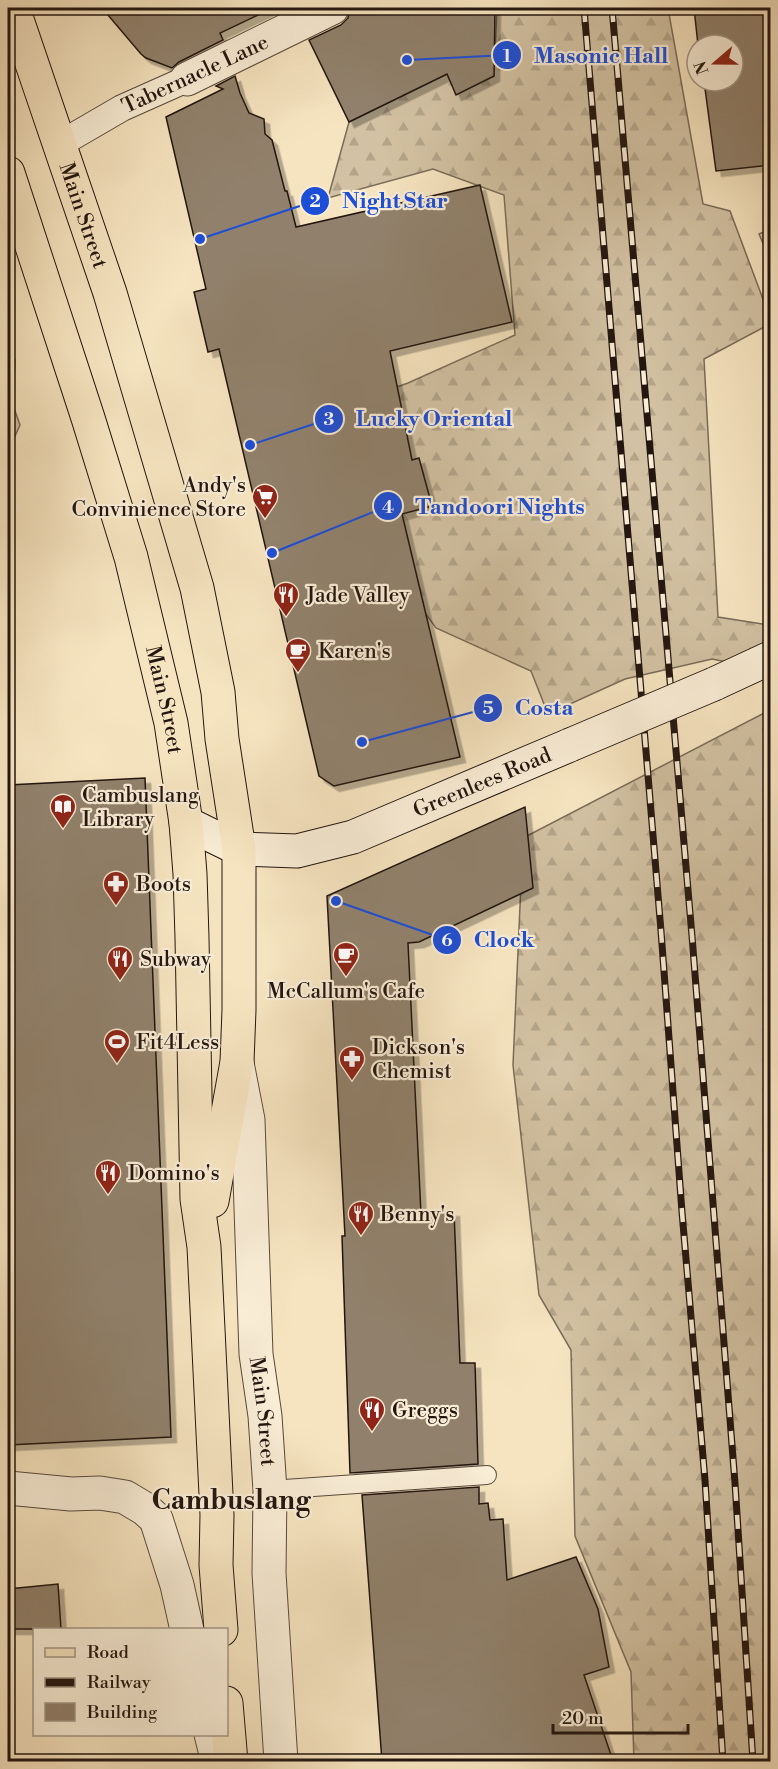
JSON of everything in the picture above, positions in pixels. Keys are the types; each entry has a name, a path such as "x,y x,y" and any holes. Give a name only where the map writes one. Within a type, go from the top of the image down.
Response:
{"main road":[{"name":"Main Street","path":"13,8 110,293 197,588 218,692 222,739 239,849 239,999 237,1062 204,1248"},
{"name":"Main Street","path":"8,173 131,557 171,723 186,823 192,938 197,1199 204,1248 217,1515 216,1565 221,1628"},
{"path":"228,1726 231,1761"}],"street":[{"name":"Tabernacle Lane","path":"60,144 122,108 332,8"},
{"name":"Greenlees Road","path":"186,823 239,849 297,851 353,837 771,658"},
{"name":"Main Street","path":"237,1062 248,1120 256,1354 265,1416 270,1490 269,1573 281,1761"},
{"path":"8,1488 71,1494 100,1492 125,1497 145,1509 156,1519 177,1584 188,1628"},
{"path":"212,1736 218,1761"}],"lane":[{"path":"270,1490 487,1475"}],"green space":[{"path":"497,8 668,8 703,204 730,211 770,318 770,324 704,359 718,617 768,625 761,650 737,664 712,659 625,679 548,714 531,671 436,628 374,543 336,409 408,383 515,335 504,195 433,169 328,198 349,122 447,74 457,94 494,76"},
{"path":"770,229 770,260 759,234"},
{"path":"15,360 13,405 20,425 8,452 8,362"},
{"path":"770,710 770,1761 634,1761 631,1672 575,1536 571,1350 539,1295 513,1065 523,838"}],"building":[{"path":"102,8 273,8 220,33 223,40 179,62 172,68 141,54"},
{"path":"350,8 495,8 494,76 456,95 447,74 349,122 309,40 341,25 348,18"},
{"path":"694,8 768,8 771,30 771,165 716,171 706,93 745,93 745,33 697,33"},
{"path":"235,76 249,113 264,119 265,134 272,140 296,227 480,185 512,322 390,351 412,460 419,458 432,506 402,514 460,757 334,786 319,776 219,349 208,352 194,292 206,289 166,117 223,89 216,86"},
{"path":"145,778 171,1437 8,1445 8,785"},
{"path":"525,807 533,888 419,942 408,943 421,1214 454,1211 460,1363 475,1363 478,1464 350,1473 342,1236 345,1236 327,896"},
{"path":"479,1487 479,1504 488,1503 490,1520 503,1519 507,1580 576,1557 598,1609 609,1667 584,1675 613,1761 382,1761 362,1495"},
{"path":"58,1584 61,1628 8,1629 8,1589"}],"railway":[{"path":"584,8 705,1480 723,1762"},
{"path":"612,8 692,936 735,1483 753,1762"}],"place":[{"name":"Masonic Hall","path":"407,60"},
{"name":"Night Star","path":"200,239"},
{"name":"Lucky Oriental","path":"250,445"},
{"name":"Andy's Convinience Store","path":"265,520"},
{"name":"Tandoori Nights","path":"272,553"},
{"name":"Jade Valley","path":"286,618"},
{"name":"Karen's","path":"298,674"},
{"name":"Costa","path":"362,742"},
{"name":"Cambuslang Library","path":"63,830"},
{"name":"Clock","path":"336,901"},
{"name":"Boots","path":"116,907"},
{"name":"McCallum's Cafe","path":"346,978"},
{"name":"Subway","path":"120,982"},
{"name":"Fit4Less","path":"117,1065"},
{"name":"Dickson's Chemist","path":"352,1082"},
{"name":"Domino's","path":"108,1196"},
{"name":"Benny's","path":"361,1237"},
{"name":"Greggs","path":"372,1433"}],"district":[{"name":"Cambuslang","path":"231,1500"}]}
